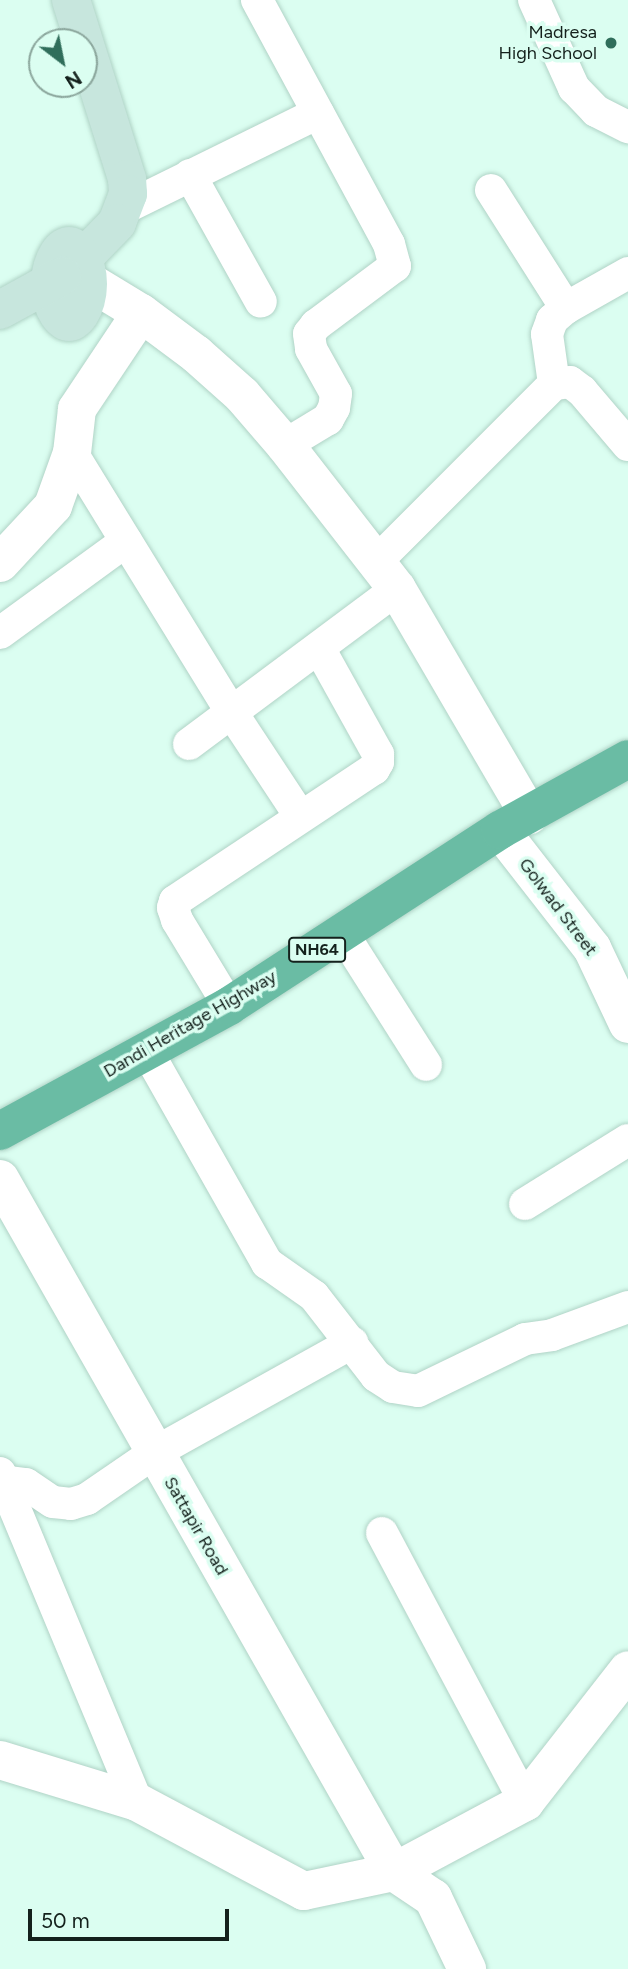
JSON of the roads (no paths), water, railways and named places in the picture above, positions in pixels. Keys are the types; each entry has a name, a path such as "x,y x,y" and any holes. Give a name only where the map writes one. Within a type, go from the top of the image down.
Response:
{"highway":[{"name":"Dandi Heritage Highway","path":"0,1131 229,1006 515,823 628,759"}],"main road":[{"path":"52,0 61,28"},
{"path":"0,286 67,264 108,203 111,154 71,0"},
{"path":"0,310 67,264 117,223 125,208 127,179 111,154 85,98"}],"street":[{"path":"257,0 389,244 395,266 316,325 309,334 311,349 336,394 334,408 328,419 285,446"},
{"path":"534,0 573,88 596,111 628,127"},
{"path":"125,208 318,113"},
{"path":"190,175 261,302"},
{"path":"491,190 566,308"},
{"name":"Golwad Street","path":"67,264 141,313 196,354 242,395 388,575 515,823 592,948 628,1024"},
{"path":"554,384 547,334 552,320 566,308 628,273"},
{"path":"0,563 53,506 72,453 77,409 141,313"},
{"path":"189,744 320,648 388,575 554,384 570,382 582,391 628,445"},
{"path":"72,453 232,713 300,816"},
{"path":"0,633 126,541"},
{"path":"229,1006 177,920 173,908 175,901 374,769 378,762 378,754 320,648"},
{"path":"343,934 426,1065"},
{"path":"147,1051 267,1263 314,1296 376,1376 393,1387 418,1391 525,1339 552,1335 628,1307"},
{"path":"525,1204 628,1140"},
{"name":"Sattapir Road","path":"5,1202 154,1453 394,1872"},
{"path":"1,1478 26,1484 53,1502 71,1504 87,1499 154,1453 352,1343"},
{"path":"1,1478 137,1802"},
{"path":"382,1533 525,1802"},
{"path":"0,1759 137,1802 304,1892 394,1872 525,1802 628,1670"},
{"path":"394,1872 433,1898 467,1969"}],"place":[{"name":"Madresa High School","path":"611,43"}]}
